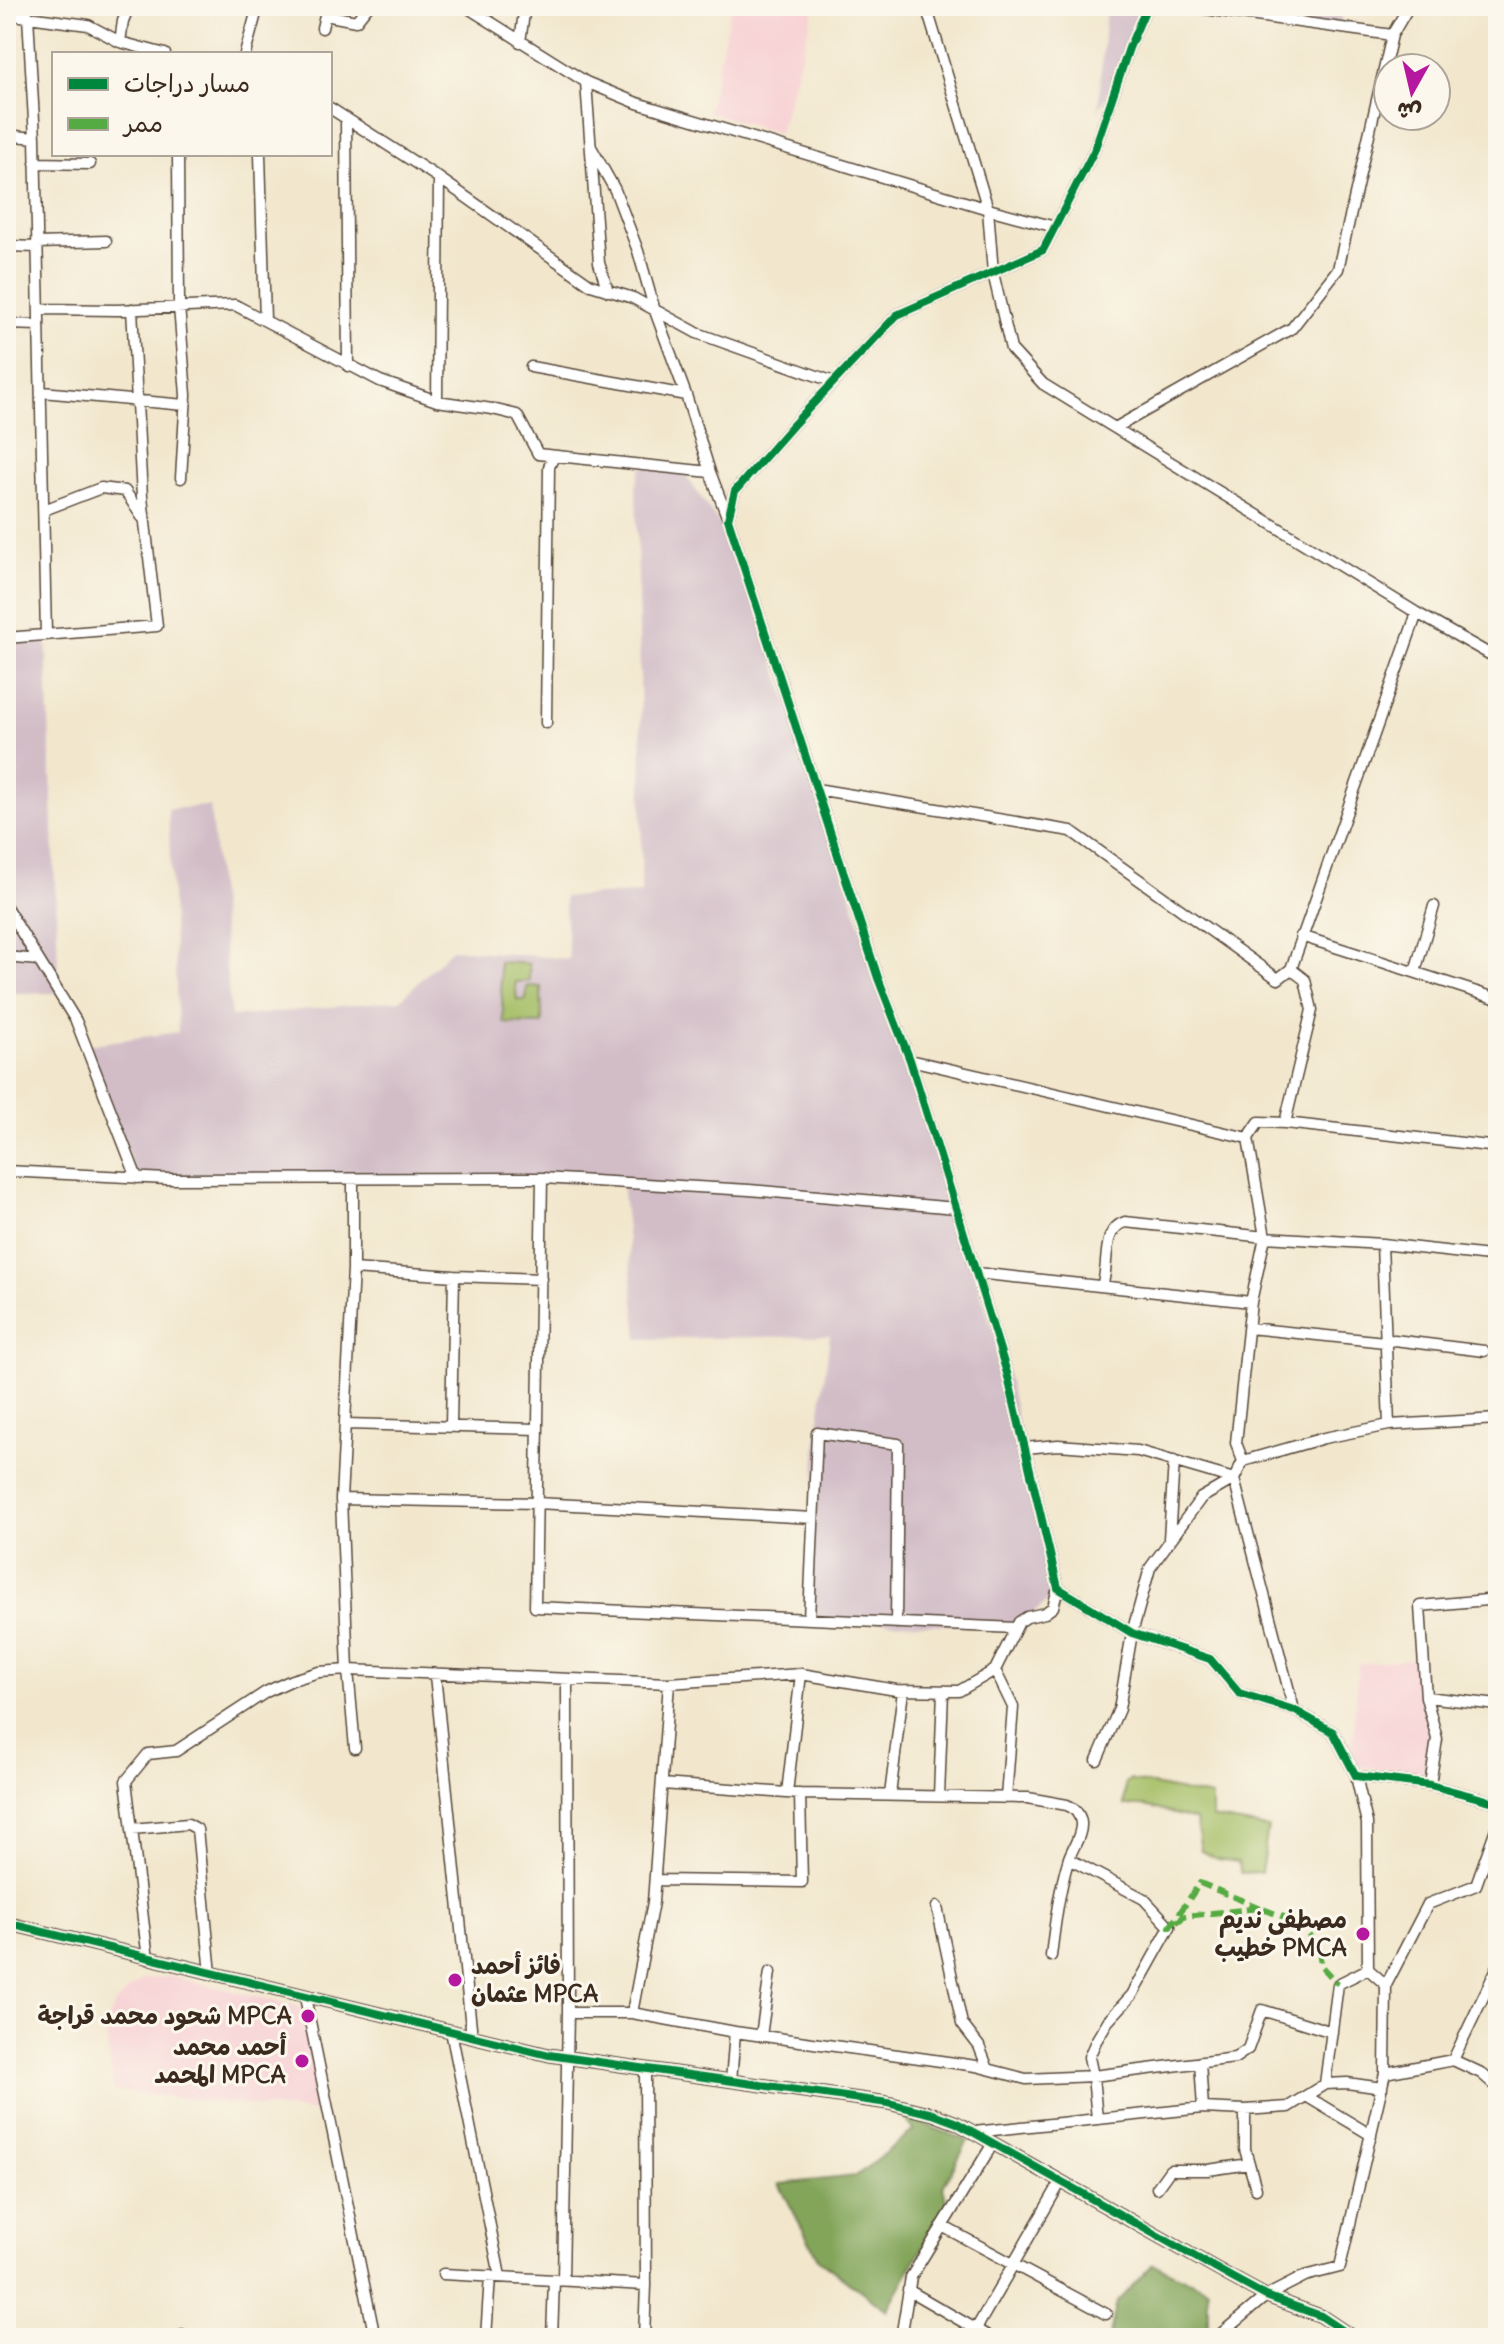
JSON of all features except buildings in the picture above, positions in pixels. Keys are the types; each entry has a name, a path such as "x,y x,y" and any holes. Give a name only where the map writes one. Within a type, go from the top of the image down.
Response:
{"street":[{"path":"120,42 129,6"},
{"path":"246,52 258,6"},
{"path":"322,28 325,15 356,21 368,6"},
{"path":"465,6 586,82 637,103 1055,227"},
{"path":"520,42 525,6"},
{"path":"926,6 988,209 993,273 1011,349 1043,384 1417,613 1498,659"},
{"path":"728,519 735,491 897,315 1043,250 1094,151 1129,48 1147,6"},
{"path":"1184,6 1392,35"},
{"path":"1115,428 1292,328 1338,269 1392,35 1409,6"},
{"path":"26,11 35,138 46,635"},
{"path":"6,14 26,11 88,25 120,42 158,52"},
{"path":"586,82 599,263 608,291"},
{"path":"332,109 439,178 591,285 633,298 697,333 834,382"},
{"path":"346,118 348,366"},
{"path":"6,135 35,138"},
{"path":"148,1959 126,1781 148,1754 176,1751 266,1692 292,1680 319,1672 348,1670 669,1683 801,1674 903,1691 959,1691 995,1670 1019,1622 1053,1607 1058,1588 1007,1373 910,1060 878,978 728,519 655,311 638,251 615,190 591,147"},
{"path":"178,156 179,306 185,405 181,478"},
{"path":"260,156 265,320"},
{"path":"35,163 90,164"},
{"path":"437,401 439,178"},
{"path":"6,246 106,241"},
{"path":"39,309 235,305 380,381 437,401 517,415 538,454 710,472"},
{"path":"6,638 157,626 145,522 132,309"},
{"path":"6,324 39,325"},
{"path":"531,367 686,395"},
{"path":"42,392 185,405"},
{"path":"546,723 549,467 554,456"},
{"path":"44,510 101,488 125,491 145,522"},
{"path":"816,789 1071,831 1278,979 1291,969 1417,613"},
{"path":"1415,972 1434,906"},
{"path":"6,907 76,1021 137,1178"},
{"path":"1301,936 1498,999"},
{"path":"6,957 38,960"},
{"path":"1285,1123 1312,1010 1305,980 1291,969"},
{"path":"910,1060 1248,1138"},
{"path":"1243,1461 1236,1443 1251,1302 1265,1237 1248,1138 1259,1122 1498,1147"},
{"path":"6,1171 137,1178 542,1178 749,1190 956,1208"},
{"path":"542,1178 535,1607 1016,1628"},
{"path":"353,1179 353,1269 341,1499 348,1670 355,1748"},
{"path":"1102,1286 1111,1232 1116,1225 1125,1222 1498,1257"},
{"path":"1382,1244 1389,1425"},
{"path":"353,1269 541,1279"},
{"path":"976,1273 1251,1302"},
{"path":"451,1426 454,1276"},
{"path":"1249,1328 1484,1351"},
{"path":"1097,1760 1119,1709 1132,1633 1150,1568 1201,1498 1234,1479 1243,1461 1324,1438 1389,1425 1498,1419"},
{"path":"345,1424 538,1429"},
{"path":"809,1619 817,1433 898,1444 896,1623"},
{"path":"1025,1448 1058,1445 1138,1451 1234,1479"},
{"path":"1169,1540 1174,1461"},
{"path":"1234,1479 1294,1710"},
{"path":"341,1499 537,1503 813,1518"},
{"path":"1058,1588 1132,1633 1210,1659 1239,1693 1294,1710 1333,1732 1356,1776 1367,1823 1368,1969 1386,1985"},
{"path":"1430,1785 1437,1739 1426,1697 1420,1606 1498,1599"},
{"path":"995,1670 1013,1707 1006,1798"},
{"path":"787,1793 801,1674"},
{"path":"435,1675 472,2037"},
{"path":"552,2338 559,2280 568,2013 567,1680"},
{"path":"632,2013 653,1902 669,1683"},
{"path":"890,1795 903,1691"},
{"path":"939,1796 943,1691"},
{"path":"1426,1697 1498,1705"},
{"path":"1356,1776 1430,1785 1498,1803"},
{"path":"662,1784 800,1794 1028,1798 1072,1807 1081,1828 1069,1859 1056,1914 1051,1956"},
{"path":"655,1880 802,1882 800,1794"},
{"path":"1216,2338 1266,2296 1305,2276 1340,2267 1385,2073 1386,1985 1428,1904 1476,1885 1498,1823"},
{"path":"132,1829 188,1824 197,1829 211,1974"},
{"path":"1069,1859 1144,1899 1170,1927 1132,1995 1108,2021 1089,2057 1097,2119"},
{"path":"937,1907 962,2024 979,2046 988,2069"},
{"path":"6,1923 565,2058 909,2107 957,2123 1266,2296 1321,2316 1354,2338"},
{"path":"1453,2060 1498,1966"},
{"path":"1325,2084 1338,1984 1368,1969"},
{"path":"761,2036 770,1972"},
{"path":"305,1997 375,2338"},
{"path":"568,2013 632,2013 735,2032 988,2069 1026,2079 1093,2076 1235,2058 1248,2049 1262,2010 1332,2032"},
{"path":"451,2031 495,2276 486,2338"},
{"path":"731,2081 735,2032"},
{"path":"1385,2073 1453,2060 1481,2073 1498,2088"},
{"path":"1200,2062 1203,2108"},
{"path":"644,2338 645,2070"},
{"path":"972,2133 1203,2108 1245,2110 1288,2107 1325,2084 1347,2083 1382,2088"},
{"path":"1306,2096 1371,2135"},
{"path":"1245,2110 1245,2149 1256,2189"},
{"path":"901,2338 911,2277 992,2145"},
{"path":"1157,2188 1170,2170 1208,2170 1249,2164"},
{"path":"976,2329 1060,2183"},
{"path":"942,2226 1106,2314"},
{"path":"443,2274 646,2285"},
{"path":"908,2290 991,2338"}],"shaded area":[{"path":"731,6 815,6 779,133 708,112"},
{"path":"1106,6 1148,6 1098,113"},
{"path":"1277,6 1344,6 1340,28 1275,19"},
{"path":"641,467 682,470 738,551 1007,1373 1055,1595 1016,1628 809,1619 817,1433 830,1336 638,1339 622,1183 137,1178 86,1045 178,1032 168,809 210,806 231,1017 400,1000 452,949 569,959 564,897 641,893 642,777 636,486"},
{"path":"46,635 59,993 6,993 6,638"},
{"path":"1413,1659 1431,1741 1422,1776 1356,1765 1352,1759 1358,1664"},
{"path":"169,1976 300,2007 325,2113 114,2091 105,2029 115,2004 130,1988 146,1979"}],"green space":[{"path":"499,962 529,964 529,981 515,982 517,1000 526,1000 527,986 541,987 542,1024 504,1023"},
{"path":"1129,1780 1212,1797 1212,1818 1268,1828 1261,1872 1241,1873 1238,1862 1217,1859 1201,1851 1196,1820 1145,1806 1124,1806 1125,1784"},
{"path":"903,2116 968,2141 943,2187 947,2204 887,2310 819,2260 779,2184 856,2176 914,2130"},
{"path":"1153,2264 1208,2289 1208,2330 1191,2338 1109,2338 1117,2302"}],"marked path":[{"path":"1260,1908 1200,1883 1170,1927 1185,1916 1260,1908 1300,1923 1319,1949 1321,1966 1338,1984"}],"cycle path":[{"path":"1147,6 1129,48 1094,151 1043,250 897,315 735,491 728,519 878,978 910,1060 1007,1373 1058,1588 1132,1633 1210,1659 1239,1693 1294,1710 1333,1732 1356,1776 1430,1785 1498,1803"},
{"path":"6,1923 549,2055 888,2103 933,2114 957,2123 1266,2296 1321,2316 1354,2338"}],"place":[{"name":"مصطفى نديم خطيب PMCA","path":"1363,1934"},
{"name":"فائز أحمد عثمان MPCA","path":"455,1980"},
{"name":"شحود محمد قراجة MPCA","path":"308,2016"},
{"name":"أحمد محمد المحمد MPCA","path":"302,2061"}]}
